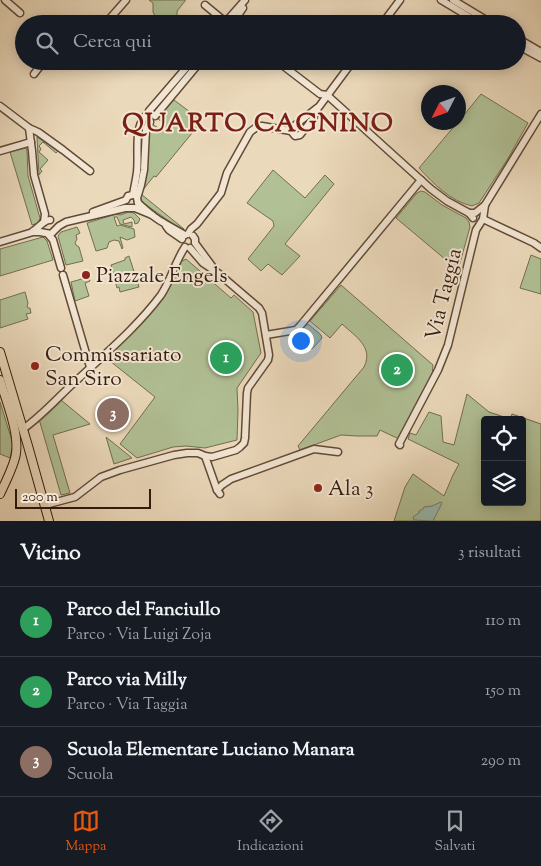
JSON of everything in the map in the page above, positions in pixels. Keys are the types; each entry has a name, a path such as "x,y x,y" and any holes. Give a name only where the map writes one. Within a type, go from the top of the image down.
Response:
{"main road":[{"path":"0,352 49,521"},
{"path":"0,380 16,434 16,455 0,494"},
{"path":"16,455 25,451 31,455"}],"street":[{"path":"5,0 20,13"},
{"path":"114,15 126,0"},
{"path":"234,15 246,0"},
{"path":"389,15 400,0"},
{"path":"441,0 466,15"},
{"path":"453,0 478,15"},
{"path":"202,2 218,15"},
{"path":"526,43 541,52"},
{"path":"526,50 541,58"},
{"path":"34,74 37,70"},
{"path":"174,88 186,70"},
{"path":"152,114 192,70"},
{"path":"289,70 320,94 327,95 447,201 541,248"},
{"path":"45,505 75,498 101,477 120,470 187,452 212,457 236,450 244,443 248,388 268,360 269,355 262,313 260,308 218,273 190,246 182,244 187,236 197,229 197,224 221,193 226,173 250,132 258,126 262,126 291,131 295,136 300,136 346,70"},
{"path":"0,106 90,171"},
{"path":"291,131 294,126 318,108"},
{"path":"477,216 541,114"},
{"path":"134,202 139,129 141,121 147,120"},
{"path":"29,128 34,175 48,222"},
{"path":"0,151 31,142"},
{"path":"266,335 296,330 300,326 421,180"},
{"path":"23,429 128,332 159,296 166,286 178,257 195,239 164,223 127,197 126,200 82,217"},
{"path":"30,233 48,222 66,222 134,202"},
{"name":"Via Taggia","path":"400,445 448,346 476,230 477,216"},
{"path":"48,222 56,224 56,229"},
{"path":"48,222 42,228 53,240 90,367"},
{"path":"0,242 30,233 53,233 66,222"},
{"path":"205,456 218,492 222,485 231,479 314,449 338,452"}],"green space":[{"path":"149,0 185,0 177,11 177,15 154,15 153,3"},
{"path":"481,94 528,123 479,203 472,206 450,196 419,168 451,130 466,130 466,112"},
{"path":"174,100 202,121 156,177 154,176 142,191 145,183 150,126 152,124 160,129 164,124 157,118"},
{"path":"37,137 58,151 56,153 43,142 39,146 41,149 39,152 48,160 40,169 42,171 39,175"},
{"path":"26,148 28,176 40,218 38,223 32,225 10,152"},
{"path":"273,170 305,198 325,175 334,184 285,244 300,256 282,275 268,264 261,271 248,259 274,226 273,221 247,203"},
{"path":"421,191 466,218 469,222 470,227 458,270 396,218 417,193"},
{"path":"141,194 184,229 180,229 142,202"},
{"path":"129,212 134,213 140,219 135,224 131,217 123,220 124,224 132,222 132,227 120,224 117,217 114,217 117,226 120,225 134,229 135,237 127,240 120,237 122,249 119,241 114,240 109,242 107,248 96,251 87,223"},
{"path":"77,227 80,233 76,235 75,243 79,247 83,261 66,265 58,236 61,232"},
{"path":"43,237 47,241 53,260 0,276 0,249"},
{"path":"531,255 541,259 541,294 520,288"},
{"path":"129,256 139,287 120,292 119,287 117,288 111,265 125,260"},
{"path":"186,259 231,298 234,295 253,312 261,353 237,388 237,440 205,448 173,447 137,458 120,444 155,397 105,357 159,303 170,286 180,262"},
{"path":"89,277 90,281 85,283 89,296 75,301 71,282"},
{"path":"341,285 433,365 432,377 399,439 380,430 377,436 341,435 300,450 298,446 364,367 366,360 367,354 362,342 342,324 330,338 310,321"},
{"path":"25,292 27,306 30,308 31,313 26,314 28,319 0,328 0,300"},
{"path":"308,324 322,338 311,349 300,342 298,332"},
{"path":"467,394 489,412 501,416 481,416 481,506 526,506 526,419 541,424 541,521 394,521 405,487 413,474 444,496 459,464 408,439 410,433 416,435 429,412 441,416 443,442 454,445"},
{"path":"61,400 90,424 53,435 70,493 61,495 39,419"},
{"path":"0,402 13,444 10,458 0,454"},
{"path":"106,437 132,458 114,464"}],"water":[{"path":"441,502 433,521 414,520 413,517 424,507"}],"place":[{"name":"Piazzale Engels","path":"86,275"},
{"name":"Parco del Fanciullo","path":"226,358"},
{"name":"Commissariato San Siro","path":"35,366"},
{"name":"Parco via Milly","path":"397,370"},
{"name":"Scuola Elementare Luciano Manara","path":"113,414"},
{"name":"Ala 3","path":"318,488"}],"district":[{"name":"QUARTO CAGNINO","path":"258,122"}]}
